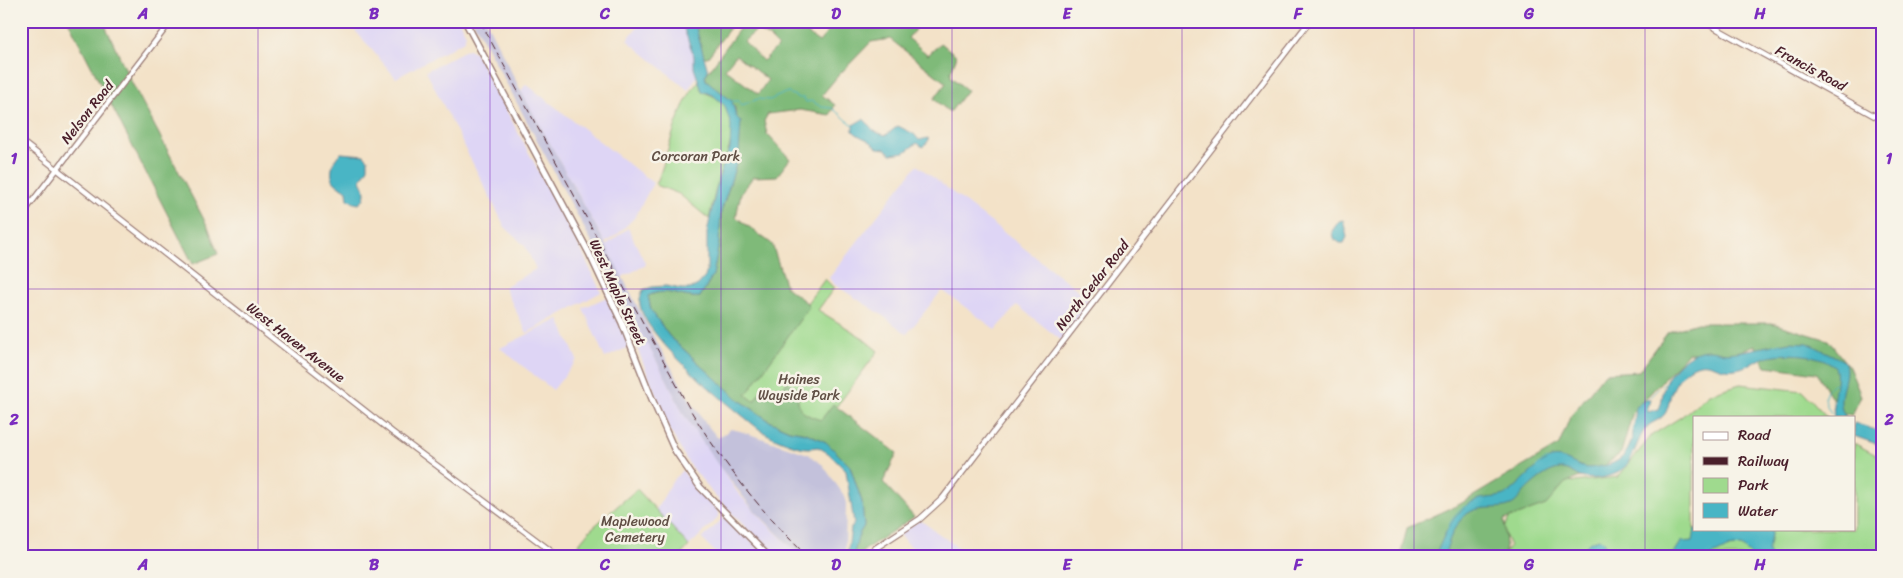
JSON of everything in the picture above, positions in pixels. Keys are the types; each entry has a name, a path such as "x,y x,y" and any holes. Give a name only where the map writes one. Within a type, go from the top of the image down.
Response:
{"main road":[{"name":"West Maple Street","path":"465,21 605,286 674,449 700,487 769,557"}],"street":[{"name":"Nelson Road","path":"21,216 171,21"},
{"name":"North Cedar Road","path":"862,557 920,519 942,499 1310,21"},
{"name":"Francis Road","path":"1703,21 1882,120"},
{"name":"West Haven Avenue","path":"21,141 392,432 559,557"},
{"name":"North Cedar Road","path":"870,557 878,547"}],"shaded area":[{"path":"347,21 459,21 466,34 464,41 396,78"},
{"path":"473,21 486,21 521,91 606,245 647,325 690,400 707,425 718,438 731,429 740,431 808,454 823,465 843,494 846,503 845,557 801,557 753,509 718,465 684,415 667,380"},
{"path":"642,21 681,21 695,56 694,68 697,76 688,90 627,40"},
{"path":"468,49 475,52 581,250 601,292 527,333 504,287 536,269 525,246 505,227 426,71"},
{"path":"526,84 653,183 635,217 619,233 605,243 521,91"},
{"path":"917,165 1092,301 1062,341 1017,305 996,330 942,290 907,334 879,313 835,285 829,278"},
{"path":"628,228 646,265 622,277 606,245"},
{"path":"609,296 631,346 605,358 583,308"},
{"path":"624,301 684,415 738,493 801,557 778,557 762,541 760,542 714,495 687,461 671,432 619,303"},
{"path":"559,319 577,360 553,390 500,348"},
{"path":"682,470 717,510 719,515 689,546 656,510 672,482"},
{"path":"726,515 768,557 720,557 702,539"},
{"path":"920,520 964,552 960,557 925,557 908,544 899,533"}],"green space":[{"path":"68,21 103,21 132,83 209,229 218,254 193,264"},
{"path":"694,21 735,21 708,57 704,57"},
{"path":"745,21 801,21 798,27 819,42 832,27 827,21 915,21 919,25 908,38 928,55 941,43 957,56 951,71 951,77 967,90 951,111 948,111 934,99 946,83 890,39 871,42 822,95 835,105 830,115 800,110 768,114 764,121 767,134 790,159 777,176 753,177 741,193 736,217 772,244 786,287 807,303 809,307 746,395 754,401 762,389 779,396 787,382 798,389 799,406 809,416 821,420 833,404 897,453 883,482 914,517 867,548 857,557 853,556 859,534 864,526 862,502 850,466 826,442 806,433 789,430 771,422 738,399 669,336 651,310 648,296 655,293 668,292 700,297 713,275 719,243 721,212 739,155 735,108 728,99 710,85 705,76","holes":["757,30 770,38 778,46 763,61 744,41","736,55 768,80 758,94 725,69"]},
{"name":"Corcoran Park","path":"699,81 702,91 717,98 725,105 732,123 731,141 719,177 709,219 679,194 656,185 684,104"},
{"name":"Haines Wayside Park","path":"825,279 834,288 818,310 860,336 878,351 814,437 789,430 771,422 738,399 803,313 807,303"},
{"path":"1697,323 1772,323 1828,340 1849,367 1861,396 1852,415 1838,413 1835,403 1817,373 1766,366 1755,345 1734,354 1688,353 1633,412 1621,453 1600,469 1565,483 1546,505 1504,520 1506,545 1504,557 1400,557 1407,528 1460,504 1559,445 1570,417 1605,373 1639,371 1668,332"},
{"path":"1740,384 1803,391 1826,416 1693,416 1693,530 1856,530 1856,444 1882,460 1882,557 1502,557 1510,546 1503,530 1512,513 1555,479 1575,482 1618,477 1652,435 1681,417 1709,394"},
{"name":"Maplewood Cemetery","path":"637,489 689,546 679,557 568,557 590,530"}],"water":[{"path":"681,21 694,21 708,71 705,76 706,80 732,101 736,116 741,122 739,155 721,212 719,243 713,275 700,297 668,292 655,293 648,296 651,310 669,336 738,399 771,422 789,430 806,433 826,442 850,466 862,502 864,526 859,534 853,557 847,557 851,528 854,523 846,471 828,453 818,447 798,447 784,442 764,432 746,419 710,389 673,354 657,336 640,305 643,290 666,286 690,289 698,285 705,277 707,270 707,233 718,179 730,148 731,125 725,106 713,95 702,91 694,68 694,56"},
{"path":"863,119 881,134 886,135 898,126 914,134 919,140 928,138 929,140 923,147 917,143 905,152 891,154 886,149 877,148 853,131 853,125"},
{"path":"341,153 364,155 368,159 368,168 361,179 365,195 359,204 348,199 347,191 333,180 333,165"},
{"path":"1343,220 1347,237 1344,243 1340,243 1333,238 1332,231 1339,221"},
{"path":"1790,342 1808,343 1844,361 1846,374 1841,403 1845,416 1834,416 1836,371 1830,363 1823,359 1803,355 1782,354 1766,357 1735,369 1699,364 1685,372 1678,381 1672,391 1666,412 1644,431 1628,464 1623,469 1609,476 1594,478 1580,477 1563,469 1547,473 1511,505 1500,508 1477,509 1467,514 1455,528 1444,557 1435,557 1452,522 1464,507 1480,499 1507,494 1535,468 1551,458 1560,458 1590,468 1613,463 1621,458 1630,444 1633,435 1636,406 1645,400 1650,400 1647,407 1648,412 1659,409 1666,380 1677,366 1697,352 1714,350 1726,353"},
{"path":"1856,424 1882,432 1882,446 1856,437"},
{"path":"1695,530 1772,530 1768,552 1771,557 1753,557 1744,548 1735,546 1709,557 1660,557 1674,553 1681,542 1693,541"},
{"path":"1599,539 1604,541 1606,549 1595,557 1576,557 1590,542"}],"waterway":[{"path":"732,101 739,101 742,105 758,99 770,100 787,92 799,98 804,98 806,102 811,101 822,107 832,108 853,125"},
{"path":"1773,345 1781,343"},
{"path":"1647,400 1665,382"},
{"path":"1834,416 1826,404 1825,394 1830,386 1835,383"},
{"path":"1633,432 1635,421"},
{"path":"1856,424 1867,427"},
{"path":"1536,468 1544,460 1548,460"},
{"path":"1448,528 1458,511 1467,506"}],"railway":[{"path":"480,21 688,406 728,466 758,504 808,557"}]}
